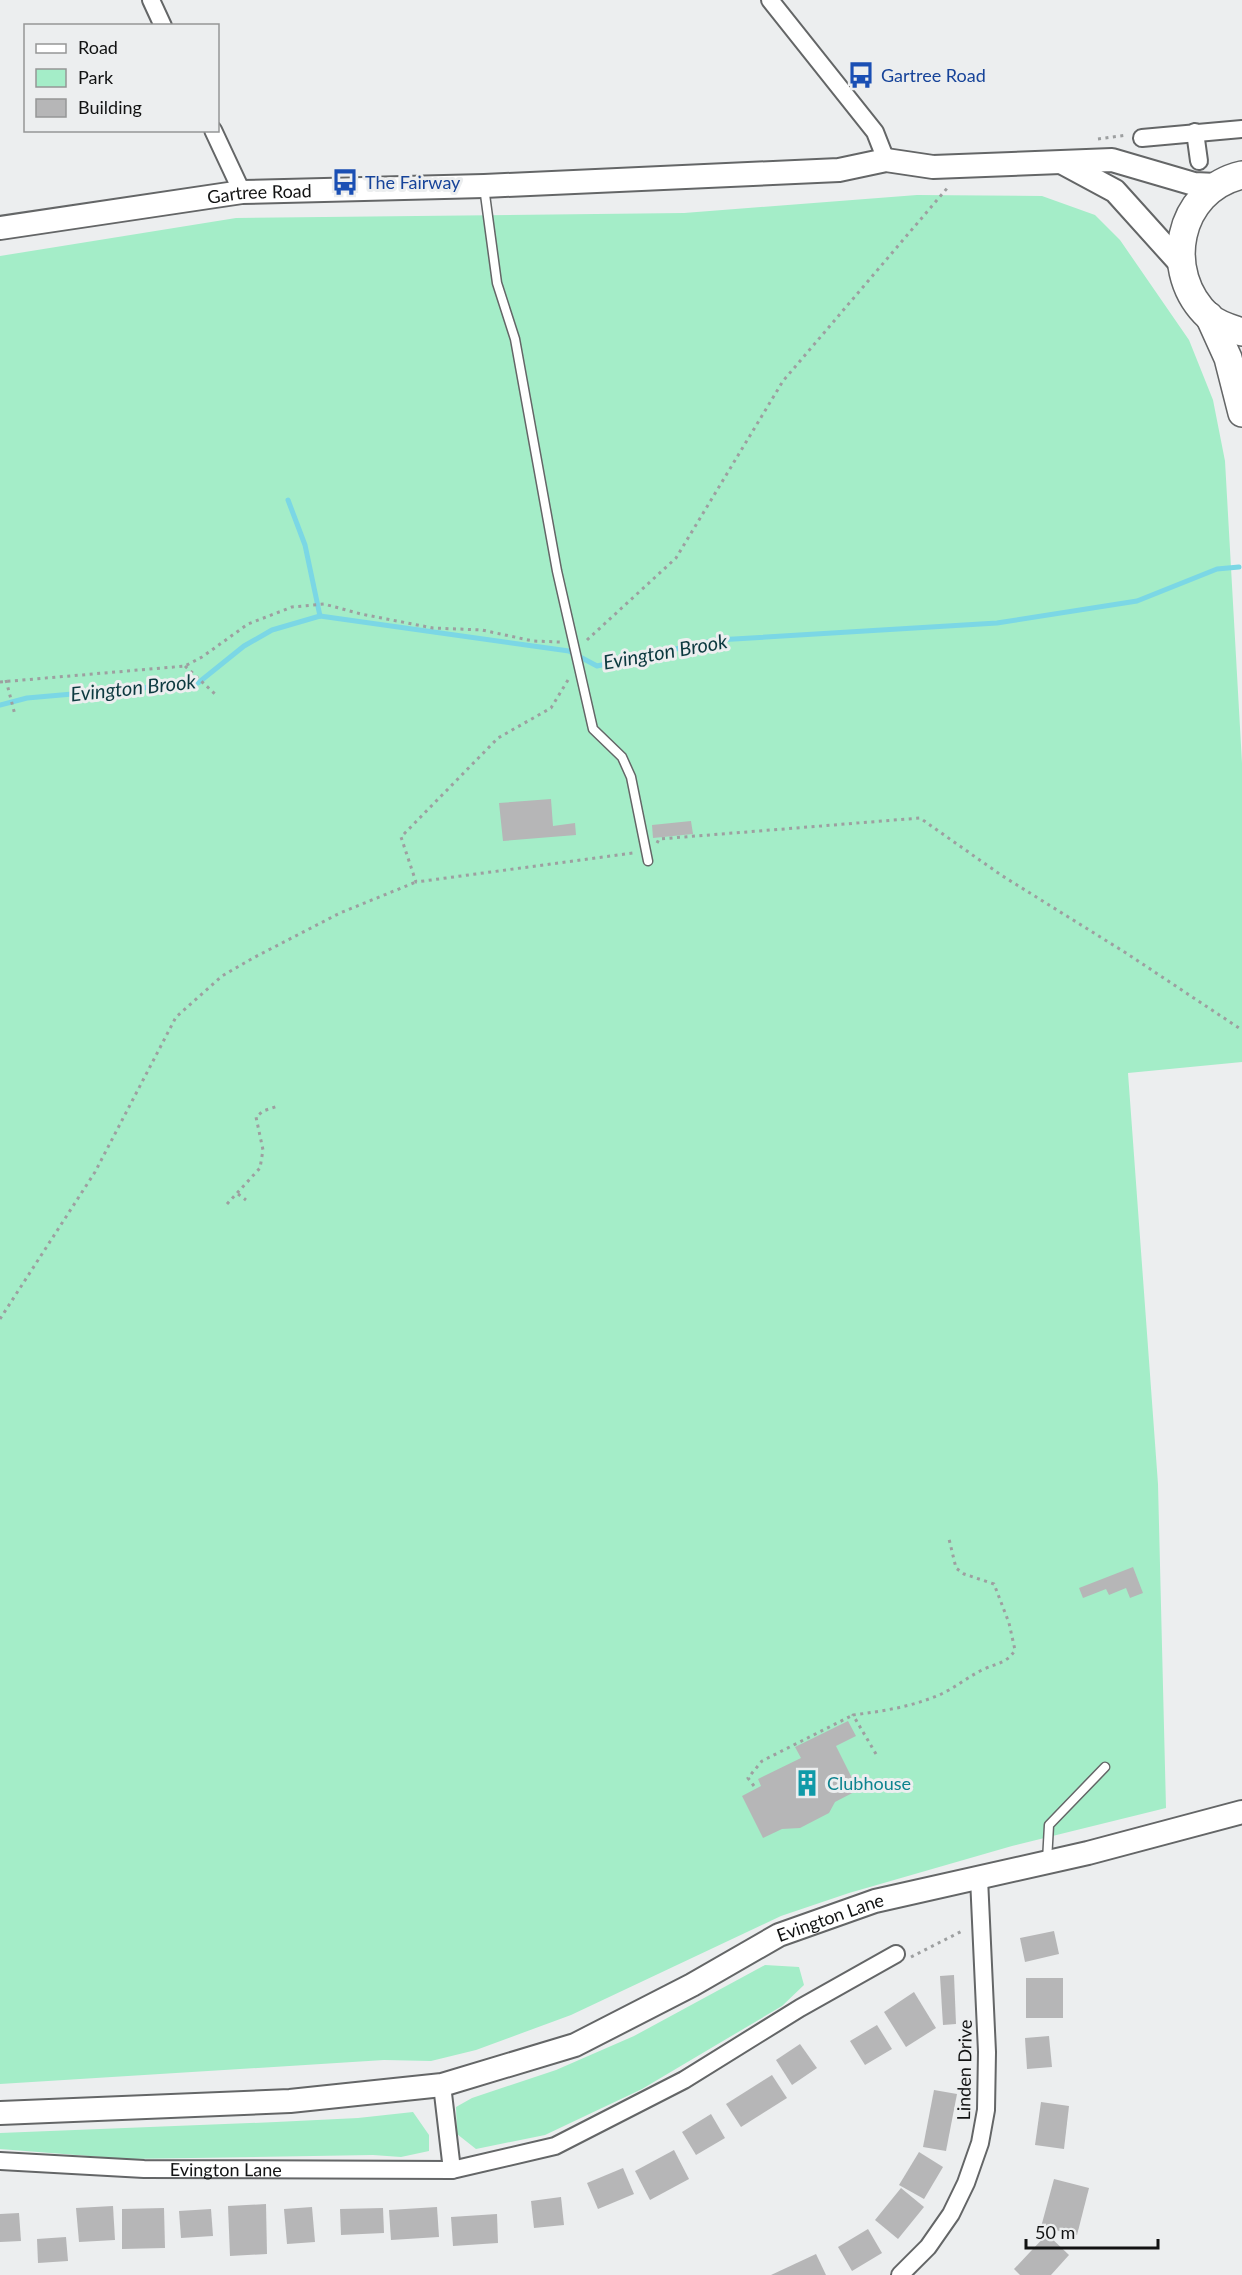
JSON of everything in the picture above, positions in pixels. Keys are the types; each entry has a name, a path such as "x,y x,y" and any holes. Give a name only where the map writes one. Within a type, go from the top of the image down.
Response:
{"highway":[{"path":"1230,180 1201,198 1184,227 1179,262 1186,286 1209,316 1228,358 1242,413"},
{"path":"1209,316 1226,327 1242,332"}],"main road":[{"name":"Gartree Road","path":"0,228 242,192 484,186 839,170 886,160 933,167 1112,160 1194,184 1230,180"},
{"name":"Gartree Road","path":"1062,163 1115,191 1179,262"},
{"name":"Evington Lane","path":"0,2113 290,2101 442,2085 575,2044 692,1985 779,1935 874,1901 1088,1853 1242,1812"}],"street":[{"path":"150,0 162,24"},
{"path":"770,0 875,132 886,160"},
{"path":"1142,138 1242,129"},
{"path":"214,132 242,192"},
{"path":"1195,132 1199,161"},
{"name":"Linden Drive","path":"900,2275 928,2247 951,2214 966,2183 980,2143 986,2110 987,2052 979,1878"},
{"name":"Evington Lane","path":"0,2161 144,2169 452,2170 555,2146 684,2080 800,2008 896,1954"},
{"path":"442,2085 452,2170"}],"lane":[{"path":"484,186 496,283 515,339 557,571 593,729 622,757 631,777 648,861"},
{"path":"1047,1862 1050,1825 1106,1767"}],"path":[{"path":"0,682 185,666 248,624 292,607 324,604 433,628 482,630 575,646 676,558 783,381 952,182 941,182"},
{"path":"416,882 401,837 498,738 551,708 578,664"},
{"path":"185,666 215,694"},
{"path":"6,680 15,714"},
{"path":"0,1319 95,1172 176,1017 222,976 253,957 340,913 416,882 633,852 648,861 659,839 920,818 1001,875 1126,953 1242,1030"},
{"path":"227,1204 260,1168 263,1150 256,1117 262,1111 278,1106"},
{"path":"238,1194 246,1200"},
{"path":"754,1786 748,1778 762,1761 853,1715 909,1707 942,1694 986,1668 1000,1665 1010,1659 1015,1650 1009,1623 994,1584 964,1574 956,1568 949,1539"},
{"path":"853,1715 876,1754"},
{"path":"896,1954 907,1959 981,1922"}],"green space":[{"path":"917,195 1042,196 1095,215 1120,240 1189,340 1213,400 1225,461 1242,763 1242,1062 1128,1073 1158,1484 1166,1808 1012,1846 849,1893 781,1916 571,2015 476,2050 431,2061 384,2060 0,2084 0,256 236,218 684,213"},
{"path":"765,1965 799,1967 804,1985 782,2006 642,2089 545,2135 476,2149 457,2134 456,2107 472,2098 556,2070 634,2036"},
{"path":"413,2112 429,2135 429,2151 401,2157 373,2155 127,2159 0,2149 0,2133 358,2118"}],"building":[{"path":"551,799 553,826 575,823 576,835 503,841 499,803"},
{"path":"691,821 693,834 653,838 652,825"},
{"path":"1133,1567 1143,1593 1130,1598 1126,1588 1109,1595 1106,1589 1083,1598 1079,1588"},
{"name":"Clubhouse","path":"848,1721 856,1736 836,1746 858,1790 835,1802 829,1813 800,1828 782,1829 763,1838 742,1796 761,1786 758,1779 801,1758 795,1747"},
{"path":"1054,1931 1059,1954 1025,1962 1020,1938"},
{"path":"954,1975 956,2024 943,2025 940,1976"},
{"path":"1026,1978 1063,1978 1063,2018 1026,2018"},
{"path":"914,1992 936,2028 906,2047 884,2012"},
{"path":"877,2025 892,2049 865,2065 850,2041"},
{"path":"1049,2036 1052,2067 1027,2069 1025,2038"},
{"path":"800,2044 817,2068 792,2085 776,2060"},
{"path":"772,2075 787,2098 741,2127 726,2104"},
{"path":"934,2090 957,2094 946,2151 923,2147"},
{"path":"1041,2102 1069,2106 1064,2149 1035,2145"},
{"path":"711,2114 725,2138 696,2155 682,2132"},
{"path":"674,2150 689,2179 650,2200 635,2171"},
{"path":"919,2152 943,2167 924,2199 899,2185"},
{"path":"623,2168 634,2194 598,2209 587,2183"},
{"path":"1054,2179 1089,2188 1077,2235 1041,2227"},
{"path":"901,2188 924,2207 898,2239 875,2220"},
{"path":"561,2197 564,2225 534,2228 531,2201"},
{"path":"266,2204 267,2254 230,2256 228,2206"},
{"path":"113,2206 115,2240 79,2242 76,2208"},
{"path":"312,2207 315,2242 287,2244 284,2209"},
{"path":"437,2207 439,2237 391,2240 389,2210"},
{"path":"164,2208 165,2248 122,2249 122,2209"},
{"path":"383,2208 384,2233 341,2235 340,2209"},
{"path":"211,2209 213,2236 181,2238 179,2211"},
{"path":"19,2213 21,2241 0,2242 0,2214"},
{"path":"497,2214 498,2243 453,2246 451,2217"},
{"path":"868,2229 882,2253 852,2271 838,2247"},
{"path":"1047,2234 1069,2255 1051,2275 1020,2275 1014,2269"},
{"path":"66,2237 68,2261 38,2263 37,2239"},
{"path":"816,2254 826,2275 771,2275"}],"waterway":[{"path":"288,500 305,545 320,616"},
{"name":"Evington Brook","path":"0,705 27,698 198,683 244,646 272,630 320,616 569,651 597,666 717,640 997,623 1137,601 1217,569 1239,567"}],"place":[{"name":"Gartree Road","path":"861,75"},
{"name":"The Fairway","path":"345,182"},
{"name":"Clubhouse","path":"807,1783"}]}
